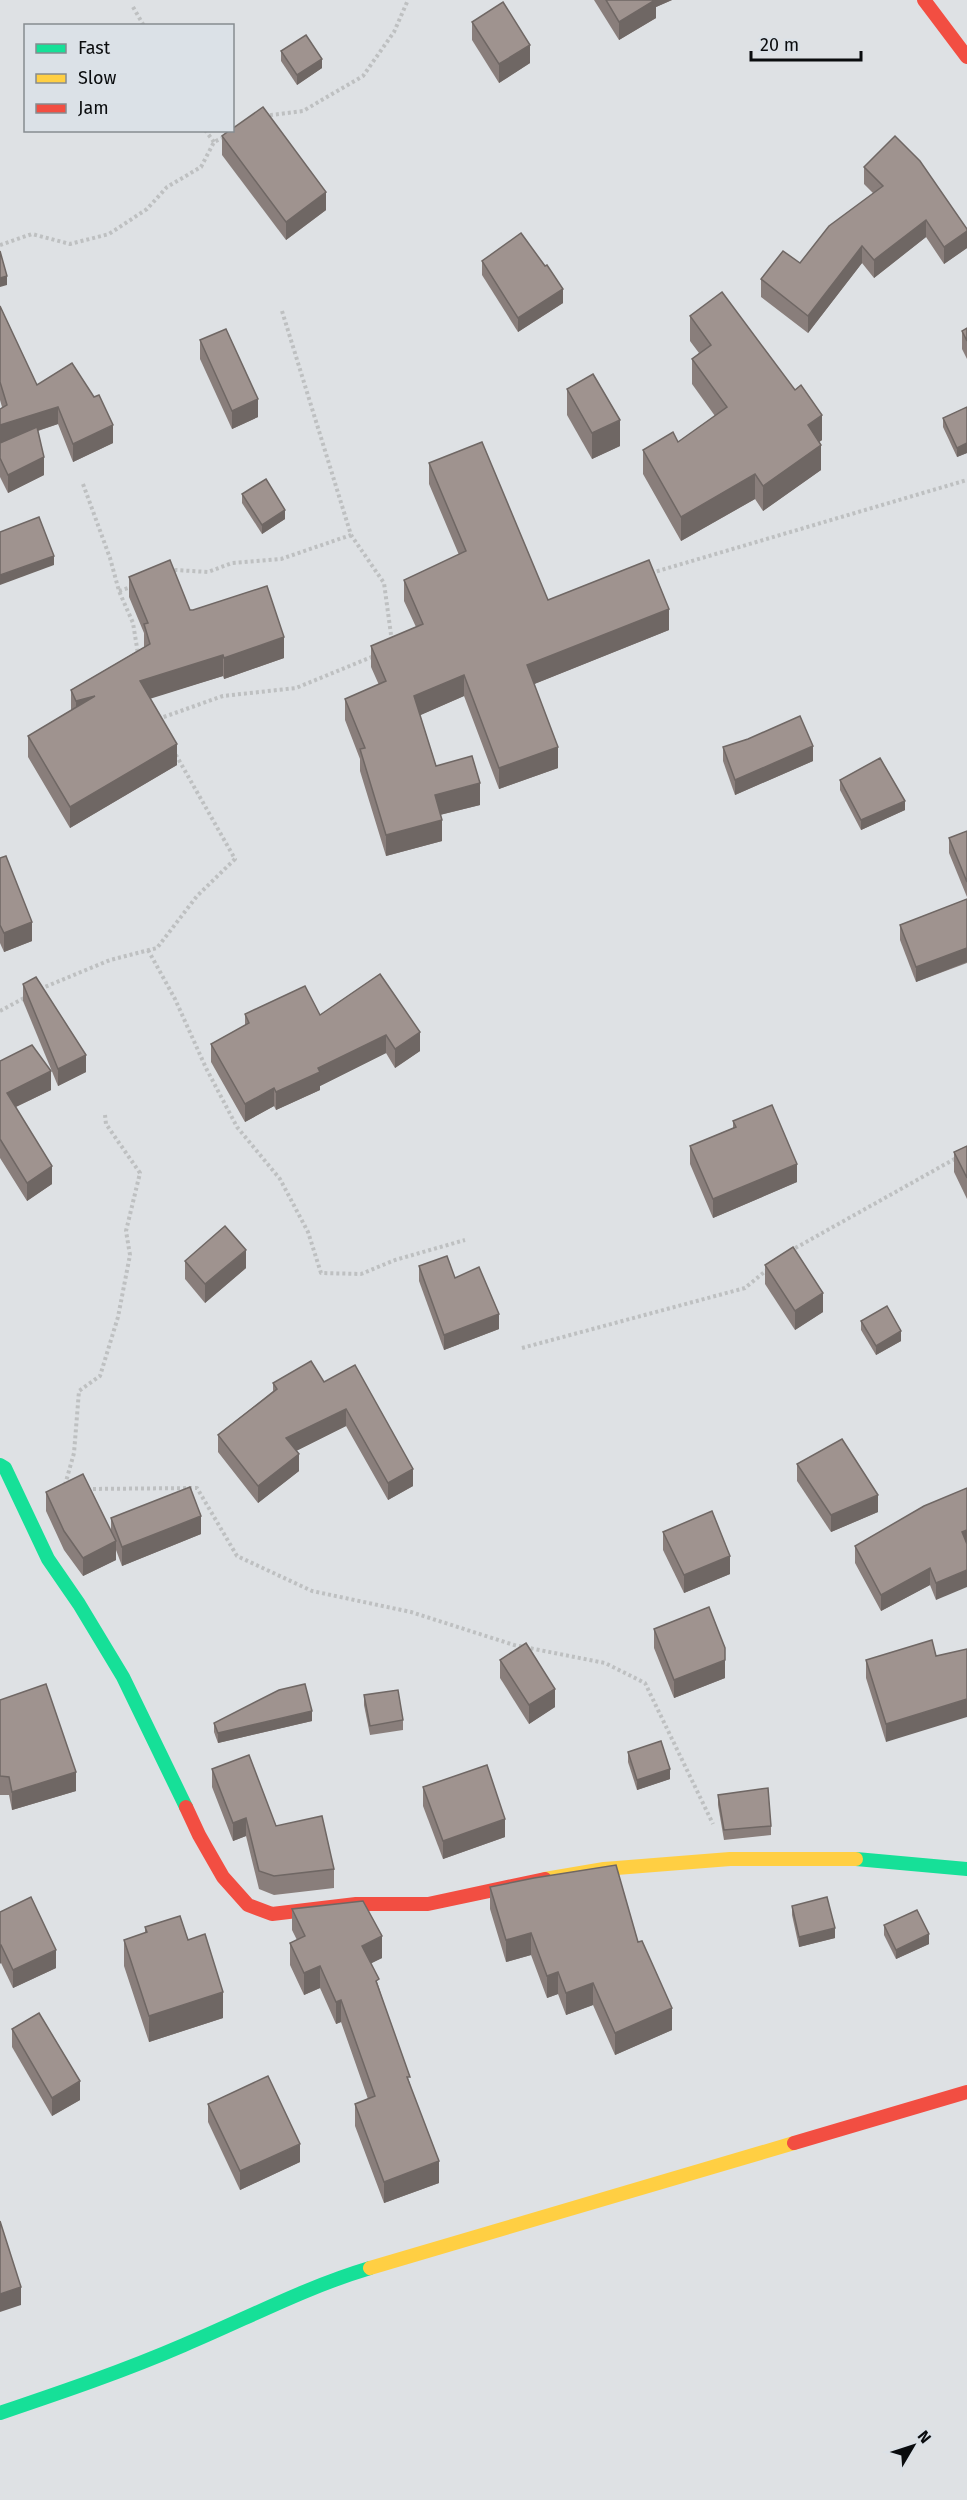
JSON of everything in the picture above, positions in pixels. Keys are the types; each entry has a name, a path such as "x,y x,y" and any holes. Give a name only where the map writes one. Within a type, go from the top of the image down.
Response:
{"street":[{"path":"924,0 967,57"},
{"path":"0,1465 5,1468 48,1559 123,1677 167,1764 199,1835 223,1877 248,1905 272,1914 356,1904 428,1904 530,1881 604,1869 730,1859 847,1858 967,1869"},
{"path":"0,2413 182,2346 342,2276 967,2092"}],"path":[{"path":"255,121 266,115 303,111 363,76 394,32 408,0"},
{"path":"132,7 143,24"},
{"path":"206,132 214,142"},
{"path":"0,245 32,234 70,244 109,234 147,209 167,187 201,166 214,142 233,132"},
{"path":"282,311 351,536 384,583 393,649"},
{"path":"646,574 967,480"},
{"path":"83,484 119,591 133,623 139,658"},
{"path":"166,574 176,570 208,572 232,563 281,559 351,536"},
{"path":"119,591 138,584"},
{"path":"160,729 155,720 223,696 296,688 382,653"},
{"path":"38,991 110,960 157,948 197,896 235,859 171,747"},
{"path":"148,950 175,999 206,1068 237,1127 280,1179 308,1232 321,1273 361,1274 395,1260 465,1240"},
{"path":"0,1011 28,996"},
{"path":"65,1486 74,1453 79,1391 100,1376 118,1317 130,1256 126,1231 140,1173 106,1124 105,1115"},
{"path":"786,1254 967,1152"},
{"path":"522,1348 745,1287 770,1268"},
{"path":"55,1483 75,1488"},
{"path":"84,1490 197,1488 237,1556 312,1591 411,1612 514,1645 605,1663 645,1683 730,1859"}],"building":[{"path":"606,0 655,0 619,22"},
{"path":"503,2 530,45 499,64 472,22"},
{"path":"306,35 322,59 297,75 281,51"},
{"path":"263,107 326,192 286,222 222,136 227,132 234,132 234,128"},
{"path":"895,136 920,161 967,231 944,247 926,220 874,260 862,246 808,316 761,279 783,251 800,263 829,226 883,186 864,167"},
{"path":"521,233 563,289 518,318 482,261"},
{"path":"0,251 7,276 0,278"},
{"path":"722,292 795,390 801,385 822,415 808,425 821,445 763,486 755,474 681,517 643,450 673,432 678,442 727,407 692,359 711,345 690,316"},
{"path":"0,306 37,385 72,363 94,397 99,395 113,425 73,444 58,407 0,425 0,409 7,405 0,382"},
{"path":"967,328 967,341 962,331"},
{"path":"226,329 258,399 232,411 200,340"},
{"path":"593,374 620,420 592,433 567,389"},
{"path":"967,407 967,443 957,448 943,418"},
{"path":"37,427 44,457 8,475 0,458 0,443"},
{"path":"482,442 548,600 649,560 669,609 527,665 558,747 499,768 464,675 414,696 436,766 472,756 480,783 435,795 442,820 386,835 360,749 365,748 345,699 386,681 371,646 423,624 404,580 466,551 429,463"},
{"path":"266,479 285,510 262,525 242,494"},
{"path":"39,517 54,556 0,575 0,532"},
{"path":"170,560 190,610 267,586 284,637 224,658 223,655 140,681 177,744 70,807 28,736 95,696 76,701 71,690 150,644 144,624 148,623 129,577"},
{"path":"800,716 813,746 735,780 723,747 748,739"},
{"path":"880,758 905,801 861,820 840,780"},
{"path":"967,831 967,882 949,838"},
{"path":"6,856 32,922 4,933 0,925 0,858"},
{"path":"967,899 967,948 916,967 900,925"},
{"path":"380,974 420,1032 395,1049 386,1035 318,1068 320,1072 276,1092 274,1088 245,1104 211,1044 249,1023 245,1014 305,986 320,1015"},
{"path":"36,977 86,1055 58,1069 23,984"},
{"path":"32,1045 51,1071 7,1093 52,1166 27,1183 0,1139 0,1061"},
{"path":"772,1105 797,1164 713,1199 690,1146 736,1127 733,1121"},
{"path":"967,1146 967,1178 954,1152"},
{"path":"225,1226 246,1250 205,1284 185,1261"},
{"path":"793,1247 823,1293 795,1311 765,1265"},
{"path":"447,1256 455,1278 479,1267 499,1314 444,1335 419,1266"},
{"path":"887,1306 901,1331 876,1346 861,1321"},
{"path":"311,1361 324,1382 355,1365 413,1469 388,1483 346,1409 286,1438 299,1454 258,1486 218,1435 277,1389 273,1383"},
{"path":"842,1439 878,1495 831,1515 797,1464"},
{"path":"83,1474 116,1541 83,1558 64,1531 46,1492"},
{"path":"190,1487 201,1516 122,1547 111,1518"},
{"path":"967,1488 967,1530 962,1532 967,1544 967,1570 936,1583 930,1568 881,1595 855,1546 924,1506"},
{"path":"712,1511 730,1556 684,1575 663,1532"},
{"path":"709,1607 725,1648 725,1660 674,1680 654,1629"},
{"path":"932,1640 936,1656 967,1649 967,1699 886,1724 866,1660"},
{"path":"526,1643 555,1689 529,1705 500,1660"},
{"path":"46,1684 76,1772 12,1792 9,1777 0,1776 0,1700"},
{"path":"305,1684 312,1711 218,1733 214,1723 279,1690"},
{"path":"398,1690 403,1720 370,1726 364,1695"},
{"path":"661,1741 670,1769 637,1780 628,1752"},
{"path":"249,1755 276,1826 322,1816 334,1869 274,1876 259,1871 246,1818 233,1823 212,1769"},
{"path":"487,1765 505,1819 443,1841 423,1787"},
{"path":"768,1788 771,1826 724,1830 718,1795"},
{"path":"616,1865 638,1942 642,1941 672,2008 615,2033 593,1983 566,1993 558,1972 547,1976 531,1933 506,1940 490,1887"},
{"path":"31,1897 56,1950 13,1970 0,1945 0,1912"},
{"path":"827,1897 835,1928 799,1937 792,1906"},
{"path":"363,1901 382,1936 362,1946 379,1979 376,1981 410,2077 407,2077 439,2161 384,2182 355,2104 375,2096 341,2000 336,2002 320,1966 304,1973 290,1943 305,1936 292,1909"},
{"path":"917,1910 929,1934 896,1950 884,1925"},
{"path":"180,1916 188,1940 205,1934 223,1992 149,2016 124,1940 147,1932 145,1927"},
{"path":"39,2013 80,2081 52,2098 12,2029"},
{"path":"268,2076 300,2144 240,2171 208,2104"},
{"path":"0,2221 21,2287 0,2294"}],"traffic: fast":[{"path":"0,1465 5,1468 48,1559 79,1604 123,1677 186,1807"},
{"path":"856,1859 967,1869"},
{"path":"0,2413 139,2364 299,2294 370,2268"}],"traffic: slow":[{"path":"545,1879 604,1869 730,1859 856,1859"},
{"path":"370,2268 794,2143"}],"traffic: jam":[{"path":"924,0 967,57"},
{"path":"186,1807 223,1877 248,1905 272,1914 356,1904 428,1904 545,1879"},
{"path":"794,2143 967,2092"}]}
